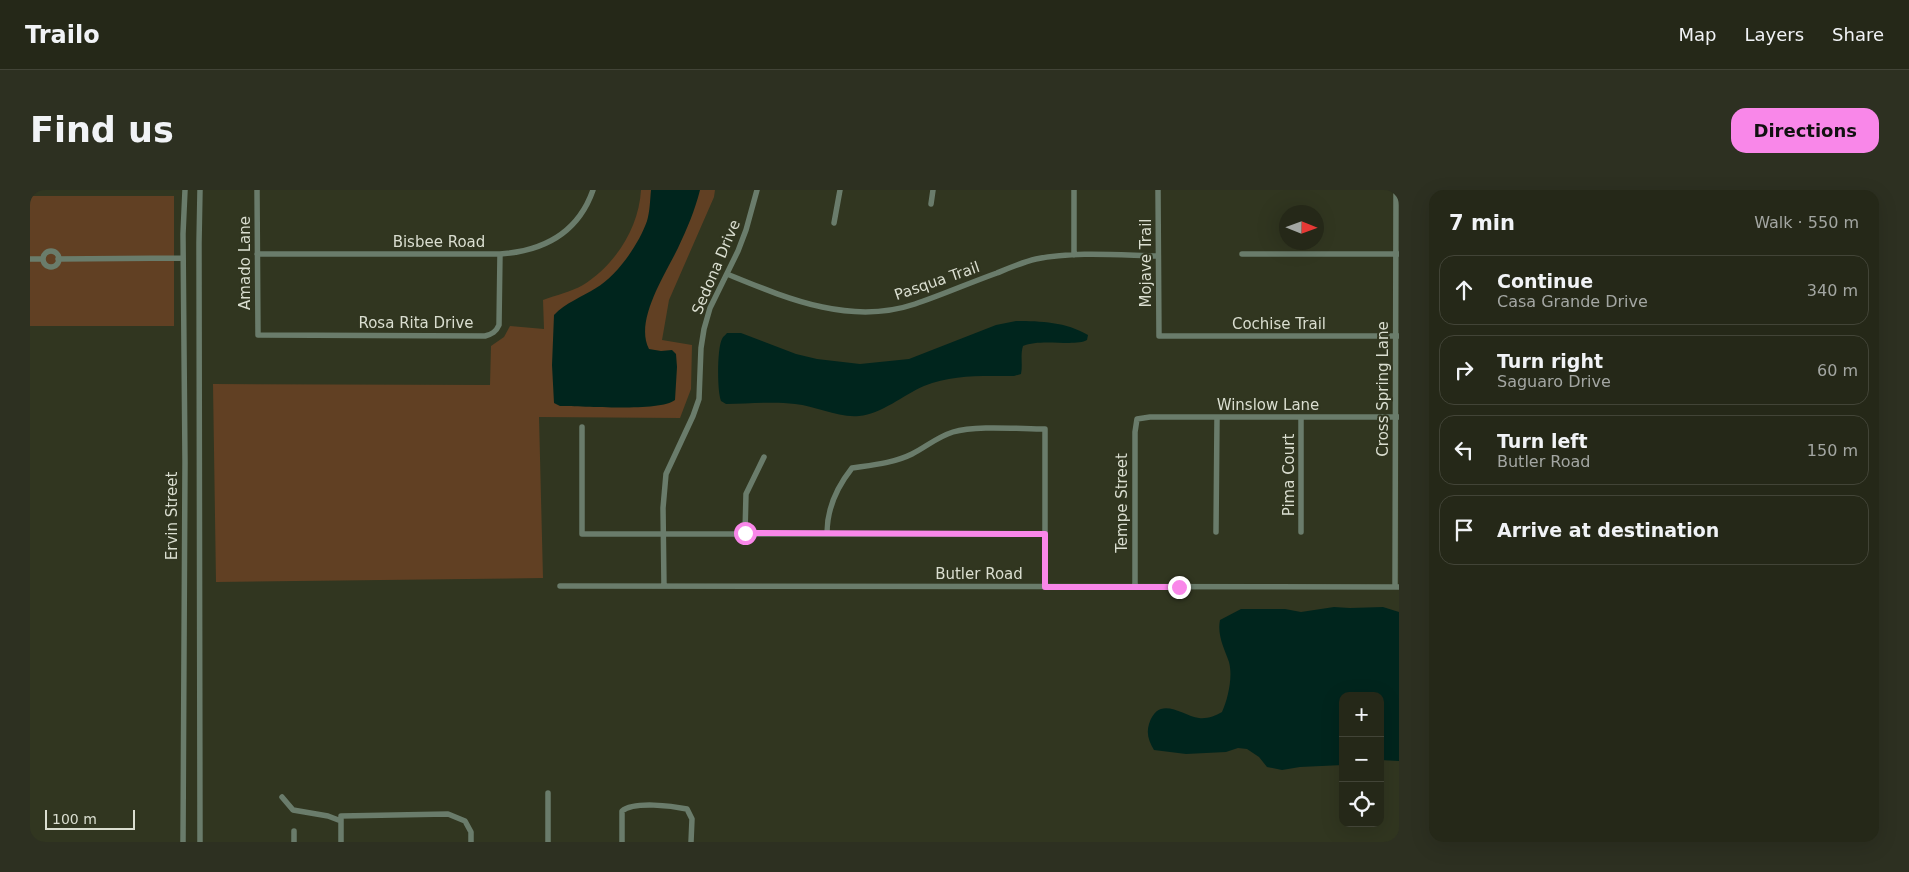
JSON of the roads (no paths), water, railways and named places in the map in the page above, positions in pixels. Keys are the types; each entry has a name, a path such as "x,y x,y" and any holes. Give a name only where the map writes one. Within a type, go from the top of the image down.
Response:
{"street":[{"name":"Ervin Street","path":"183,842 185,462 183,258 185,190"},
{"name":"Ervin Street","path":"200,190 198,253 200,842"},
{"name":"Amado Lane","path":"257,190 258,336"},
{"name":"Bisbee Road","path":"257,254 520,253 542,246 569,228 578,218 593,190"},
{"name":"Sedona Drive","path":"664,586 663,508 666,474 699,399 701,348 710,308 746,230 757,190"},
{"path":"834,223 840,190"},
{"path":"931,204 932,190"},
{"path":"1074,190 1074,255"},
{"name":"Mojave Trail","path":"1158,190 1159,336"},
{"name":"Cross Spring Lane","path":"1396,190 1397,587"},
{"path":"43,259 45,254 52,251 58,258"},
{"name":"Rosa Rita Drive","path":"258,336 485,336 492,334 499,325 500,254"},
{"path":"1242,254 1397,254"},
{"name":"Pasqua Trail","path":"727,274 802,303 830,309 859,312 890,310 913,305 1035,260 1074,255 1158,256"},
{"path":"58,258 183,258"},
{"path":"43,259 44,263 50,267 55,265 58,258"},
{"path":"30,259 43,259"},
{"name":"Cochise Trail","path":"1159,336 1397,336"},
{"name":"Winslow Lane","path":"1138,419 1150,417 1397,417"},
{"path":"1216,532 1217,418"},
{"name":"Pima Court","path":"1301,418 1302,532"},
{"name":"Tempe Street","path":"1135,587 1135,432 1138,419"},
{"path":"582,427 582,534 1045,534"},
{"path":"827,533 827,518 830,508 845,476 852,468 879,464 912,454 942,436 955,431 970,429 1045,429 1045,587"},
{"path":"745,533 746,494 764,457"},
{"name":"Butler Road","path":"560,586 1397,587"},
{"path":"548,793 548,842"},
{"path":"282,797 292,810 328,816 341,821"},
{"path":"622,842 622,811 627,807 677,807 687,809 691,817 691,842"},
{"path":"341,842 341,816 448,814 465,821 471,832 471,842"},
{"path":"294,831 294,842"}],"water":[{"path":"651,190 700,190 685,234 653,297 646,325 645,338 649,349 672,350 676,354 675,400 667,404 638,407 560,406 554,403 552,365 554,315 568,304 604,283 626,259 639,239 647,221"},
{"path":"1016,321 1044,322 1071,327 1088,335 1087,340 1074,343 1039,343 1023,346 1021,374 1014,376 946,379 924,386 868,415 851,416 835,414 787,403 726,404 721,401 718,360 720,344 727,333 741,333 796,354 817,359 860,364 909,359 996,325"},
{"path":"1334,607 1383,607 1399,612 1399,761 1384,760 1384,692 1339,692 1339,765 1282,770 1267,767 1259,757 1247,749 1238,748 1226,752 1186,754 1154,750 1148,738 1148,728 1153,715 1159,710 1171,709 1202,718 1211,717 1222,712 1228,694 1230,668 1220,636 1220,620 1241,609 1285,609 1301,612"}]}
